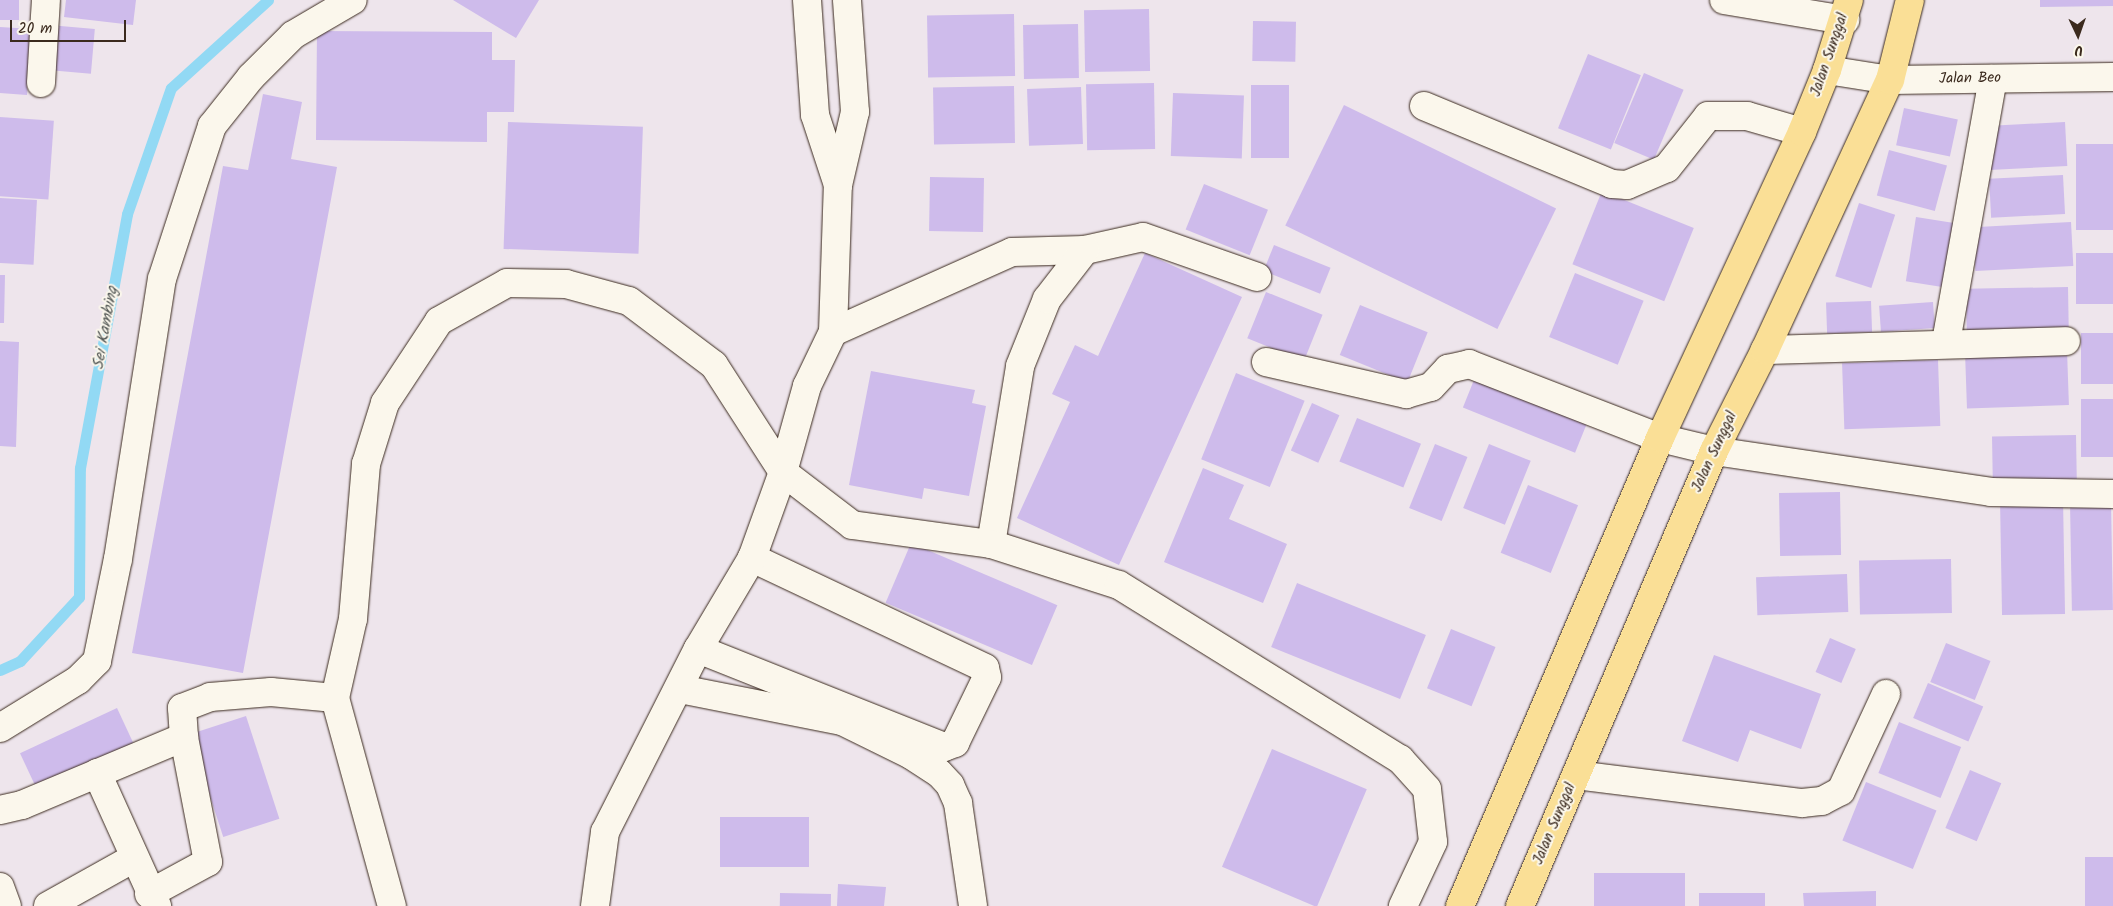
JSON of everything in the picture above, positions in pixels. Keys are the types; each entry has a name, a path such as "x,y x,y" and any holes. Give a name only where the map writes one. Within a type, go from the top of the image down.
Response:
{"main road":[{"name":"Jalan Sunggal","path":"1520,906 1714,451 1765,350 1890,80 1910,0"},
{"name":"Jalan Sunggal","path":"1460,906 1660,438 1802,132 1827,70 1846,10"}],"street":[{"path":"41,83 46,0"},
{"path":"0,728 78,680 97,661 118,559 162,279 212,126 251,77 293,35 353,0"},
{"path":"808,0 815,115 838,185"},
{"path":"596,906 604,832 680,689 698,649 752,558 783,472 806,386 833,332 838,185 855,112 847,0"},
{"path":"1724,0 1846,10"},
{"name":"Jalan Beo","path":"1827,70 1890,80 2113,77"},
{"path":"1946,342 1993,79"},
{"path":"1424,106 1620,185 1646,179 1667,168 1708,116 1747,116 1802,132"},
{"path":"833,332 1012,252 1085,250 1142,236 1257,277"},
{"path":"991,544 1020,366 1047,299 1085,250"},
{"path":"392,906 335,698 353,619 366,464 385,403 439,321 507,283 566,284 630,301 714,365 783,472 852,525 991,544 1119,585 1400,759 1427,789 1433,842 1403,906"},
{"path":"1765,350 1946,342 2066,341"},
{"path":"1266,362 1406,394 1430,387 1448,369 1468,364 1660,438 1714,451 1991,492 2113,494"},
{"path":"698,649 944,747 955,743 987,677 985,668 752,558"},
{"path":"680,689 842,721 912,755 939,773 950,785 958,803 973,906"},
{"path":"97,773 153,900 208,862 184,737 182,708 210,697 271,692 335,698"},
{"path":"1576,774 1802,803 1822,801 1841,791 1886,694"},
{"path":"0,810 22,805 184,737"},
{"path":"48,906 134,858"},
{"path":"0,887 7,906"}],"building":[{"path":"0,0 19,0 19,20 0,20"},
{"path":"66,0 136,0 133,25 64,17"},
{"path":"453,0 539,0 516,38"},
{"path":"2040,0 2113,0 2113,6 2040,7"},
{"path":"1149,9 1150,71 1085,72 1084,10"},
{"path":"1014,14 1015,76 928,78 927,16"},
{"path":"1253,21 1296,22 1295,62 1252,61"},
{"path":"1078,24 1079,78 1024,79 1023,25"},
{"path":"49,25 95,29 91,74 45,70"},
{"path":"0,27 32,29 27,95 0,93"},
{"path":"317,31 492,32 492,60 515,60 514,112 487,112 487,142 316,140"},
{"path":"1588,54 1641,75 1611,150 1558,128"},
{"path":"1644,73 1684,90 1654,160 1614,143"},
{"path":"1154,83 1155,149 1087,150 1086,84"},
{"path":"1251,85 1289,85 1289,158 1251,158"},
{"path":"1014,86 1015,143 934,144 933,87"},
{"path":"1081,87 1083,144 1029,146 1027,89"},
{"path":"1173,93 1244,95 1242,158 1171,156"},
{"path":"263,94 302,102 291,159 337,167 243,673 132,653 223,166 248,170"},
{"path":"1344,105 1556,208 1497,329 1285,225"},
{"path":"1904,108 1958,119 1950,157 1896,145"},
{"path":"0,117 54,121 48,200 0,196"},
{"path":"508,122 643,127 638,254 504,249"},
{"path":"2065,122 2067,166 1989,170 1987,126"},
{"path":"2076,144 2113,144 2113,230 2076,230"},
{"path":"1889,150 1947,166 1935,211 1877,195"},
{"path":"2063,175 2065,214 1991,218 1989,179"},
{"path":"930,177 984,178 983,232 929,231"},
{"path":"1204,184 1268,210 1250,255 1186,229"},
{"path":"1602,191 1694,228 1664,301 1572,264"},
{"path":"0,198 37,200 34,265 0,263"},
{"path":"1859,203 1895,215 1871,288 1835,276"},
{"path":"1916,217 1956,223 1945,287 1906,281"},
{"path":"2071,222 2073,266 1975,271 1973,227"},
{"path":"1274,245 1331,268 1320,294 1264,271"},
{"path":"1145,253 1242,297 1119,565 1017,518 1070,402 1052,394 1075,345 1098,356"},
{"path":"2076,253 2113,253 2113,304 2076,304"},
{"path":"1575,273 1644,301 1618,365 1549,337"},
{"path":"0,275 5,275 4,323 0,323"},
{"path":"2068,287 2069,330 1967,332 1966,289"},
{"path":"1266,292 1323,315 1304,361 1247,338"},
{"path":"1871,301 1872,332 1827,334 1826,303"},
{"path":"1933,302 1935,328 1881,332 1879,306"},
{"path":"1360,305 1428,332 1407,382 1340,355"},
{"path":"2081,333 2113,333 2113,384 2081,384"},
{"path":"0,341 19,342 16,447 0,446"},
{"path":"2067,350 2069,405 1967,409 1965,354"},
{"path":"1938,360 1940,426 1844,429 1842,363"},
{"path":"871,371 975,390 972,403 986,406 969,496 924,488 922,499 849,485"},
{"path":"1236,373 1305,401 1270,487 1201,459"},
{"path":"1476,375 1588,420 1575,453 1463,407"},
{"path":"2081,399 2113,399 2113,457 2081,457"},
{"path":"1312,403 1339,415 1318,463 1291,451"},
{"path":"1357,418 1421,444 1403,487 1339,462"},
{"path":"2076,435 2077,479 1993,480 1992,436"},
{"path":"1435,444 1467,457 1442,521 1409,508"},
{"path":"1489,444 1531,461 1505,525 1463,508"},
{"path":"1203,468 1244,485 1229,519 1287,544 1263,603 1164,562"},
{"path":"1528,485 1578,505 1551,573 1501,553"},
{"path":"1840,492 1841,555 1780,556 1779,493"},
{"path":"2063,498 2065,614 2002,615 2000,499"},
{"path":"2111,501 2113,610 2072,611 2070,502"},
{"path":"911,543 1057,605 1032,665 886,603"},
{"path":"1951,559 1952,613 1860,615 1859,561"},
{"path":"1847,574 1848,612 1757,615 1756,577"},
{"path":"1297,583 1426,635 1400,699 1271,647"},
{"path":"1451,629 1496,647 1472,706 1427,688"},
{"path":"1830,638 1856,649 1841,683 1816,672"},
{"path":"1946,643 1991,661 1975,700 1930,682"},
{"path":"1714,655 1821,694 1801,749 1750,730 1738,762 1682,741"},
{"path":"1928,683 1983,706 1968,741 1913,718"},
{"path":"117,708 136,748 39,793 20,753"},
{"path":"246,716 279,819 223,837 190,734"},
{"path":"1899,722 1961,747 1941,798 1878,773"},
{"path":"1272,749 1367,789 1317,906 1222,867"},
{"path":"1970,770 2001,783 1977,841 1945,828"},
{"path":"1866,782 1936,810 1913,869 1842,840"},
{"path":"720,817 809,817 809,867 720,867"},
{"path":"2085,857 2113,857 2113,906 2085,906"},
{"path":"1594,873 1685,873 1685,906 1594,906"},
{"path":"838,884 886,887 884,906 837,906"},
{"path":"1876,891 1876,906 1804,906 1803,893"},
{"path":"780,893 831,894 831,906 780,906"},
{"path":"1699,893 1765,893 1765,906 1699,906"}],"waterway":[{"name":"Sei Kambing","path":"0,670 20,661 79,597 80,468 127,214 171,88 268,0"}]}
